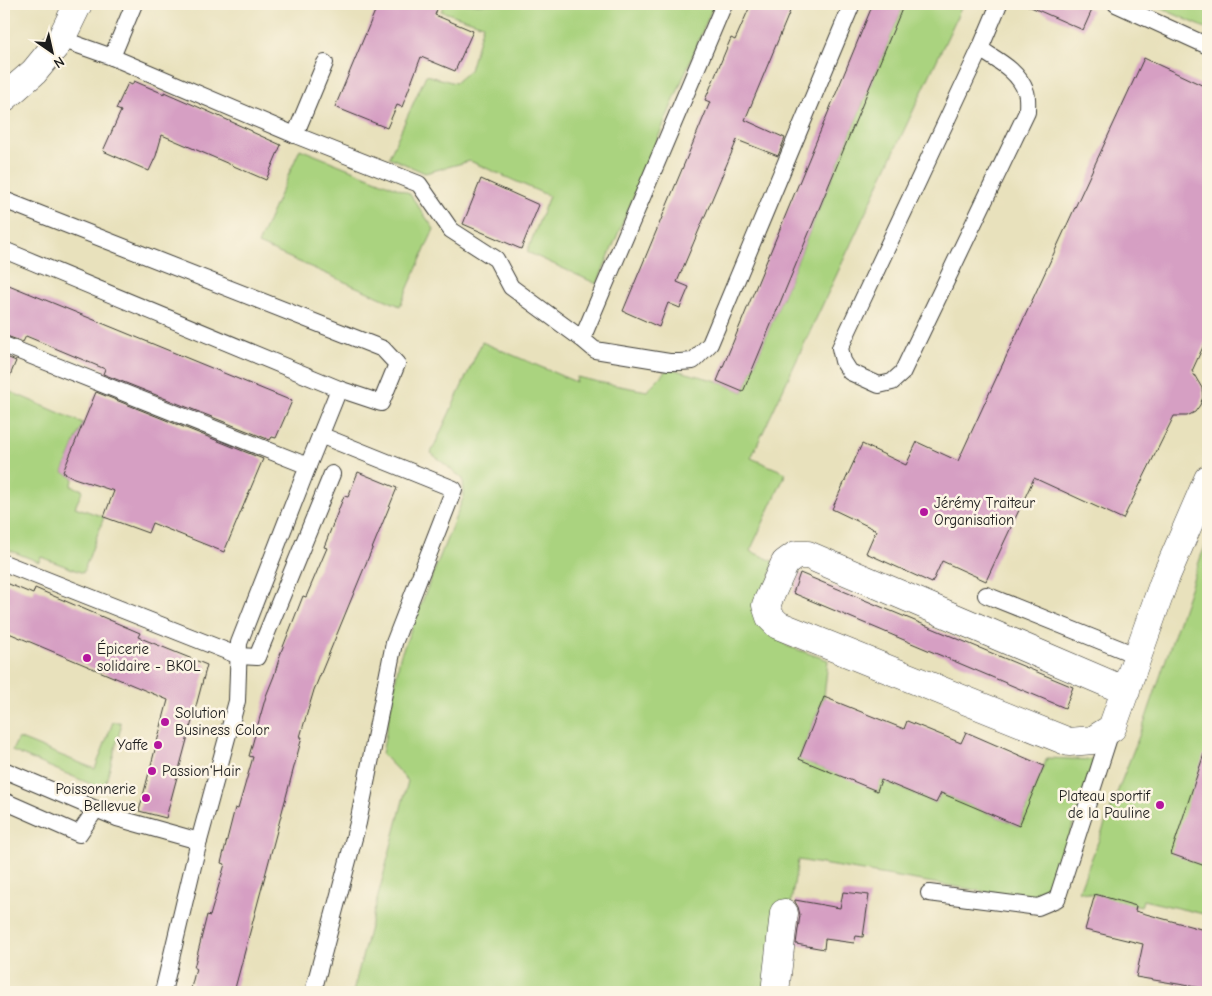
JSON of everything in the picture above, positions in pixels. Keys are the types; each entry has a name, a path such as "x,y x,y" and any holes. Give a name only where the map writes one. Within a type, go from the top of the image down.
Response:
{"street":[{"path":"4,98 34,72 61,39 78,4"},
{"path":"1126,691 808,555 796,555 785,562 766,605 770,617 778,626 1069,742 1093,740 1112,728 1126,691 1166,576 1208,479"},
{"path":"775,992 784,913"}],"lane":[{"path":"112,57 134,4"},
{"path":"582,339 724,4"},
{"path":"61,39 112,57 295,135 419,184 452,230 496,258 511,287 595,350 668,362 693,361 710,344 852,4"},
{"path":"980,49 1007,66 1019,77 1026,94 1027,112 902,373 892,382 879,385 850,372 843,361 840,348 980,49 999,4"},
{"path":"1116,4 1208,46"},
{"path":"295,135 325,64"},
{"path":"4,200 383,348 397,364 381,403 339,389 4,250"},
{"path":"4,345 308,466"},
{"path":"163,992 200,842 238,701 239,643 339,389"},
{"path":"313,992 358,823 394,643 454,489 320,435"},
{"path":"4,563 239,656 257,657 332,474"},
{"path":"986,595 1138,656"},
{"path":"929,893 1038,907 1057,899 1112,728"},
{"path":"4,770 117,818 200,842"},
{"path":"4,801 79,834 96,809"}],"green space":[{"path":"445,4 714,4 597,284 527,252 549,196 470,161 425,173 389,157 426,75 455,83 470,70 483,25 441,11"},
{"path":"904,4 963,4 751,458 786,473 750,551 773,561 763,623 787,646 828,660 824,697 799,759 877,790 881,780 936,803 941,793 1019,826 1047,758 1094,760 1053,887 1046,887 1034,900 798,860 791,902 768,992 353,992 408,781 382,754 400,657 464,496 463,479 431,453 482,342 576,382 577,377 647,391 668,368 717,381 743,392"},
{"path":"1151,4 1208,4 1208,29"},
{"path":"300,149 409,193 434,229 400,306 258,244"},
{"path":"11,392 83,423 63,472 74,478 71,486 83,490 75,507 104,517 83,573 41,557 39,562 4,548 4,410"},
{"name":"Plateau sportif de la Pauline","path":"1208,540 1208,915 1143,900 1141,907 1079,891 1146,718"},
{"path":"113,722 120,722 121,727 106,782 98,787 12,751 18,738 95,769"}],"building":[{"path":"378,4 439,4 435,15 473,31 455,71 421,57 402,107 397,105 387,128 335,107"},
{"path":"751,4 793,4 745,120 785,138 778,156 737,140 677,282 689,287 680,308 668,303 659,327 623,311 710,102 705,100 731,38 735,40"},
{"path":"873,4 904,4 743,392 717,381"},
{"path":"1024,4 1078,4 1092,10 1083,30"},
{"path":"1144,58 1208,88 1208,336 1192,371 1202,388 1203,397 1200,405 1195,412 1187,416 1174,416 1123,519 1034,478 986,581 942,561 932,583 866,553 876,530 832,509 862,444 906,465 917,442 958,461"},
{"path":"134,81 164,94 164,92 281,145 266,180 162,135 149,171 103,151 121,111 116,109 128,83 132,85"},
{"path":"481,179 539,205 521,249 463,224"},
{"path":"4,283 292,401 276,438 272,437 270,440 103,374 105,369 26,336 23,342 4,335"},
{"path":"4,356 16,361 5,388 4,388"},
{"path":"96,392 263,459 224,552 152,523 148,533 104,517 114,491 74,478 63,472"},
{"path":"358,472 397,488 314,690 234,992 190,992 207,915 210,916 225,864 221,863 235,808 238,809 253,757 249,756 266,696 303,596 306,597 327,548 324,547 344,496 348,497"},
{"path":"800,573 1073,687 1065,708 793,593"},
{"path":"4,582 33,594 35,588 140,633 138,637 207,665 166,818 139,811 168,700 4,631"},
{"path":"824,697 904,729 907,721 961,743 966,732 1044,766 1019,826 941,793 936,803 881,780 877,791 799,759"},
{"path":"1204,754 1208,755 1208,867 1171,854"},
{"path":"843,892 869,895 863,937 856,936 854,943 825,939 824,949 796,944 800,915 795,900 840,908"},
{"path":"1095,894 1136,906 1135,911 1208,931 1208,989 1136,977 1143,944 1085,930"}],"place":[{"name":"Jérémy Traiteur Organisation","path":"924,512"},
{"name":"Épicerie solidaire - BKOL","path":"87,658"},
{"name":"Solution Business Color","path":"165,722"},
{"name":"Yaffe","path":"158,745"},
{"name":"Passion'Hair","path":"152,771"},
{"name":"Poissonnerie Bellevue","path":"146,798"},
{"name":"Plateau sportif de la Pauline","path":"1160,805"}]}
